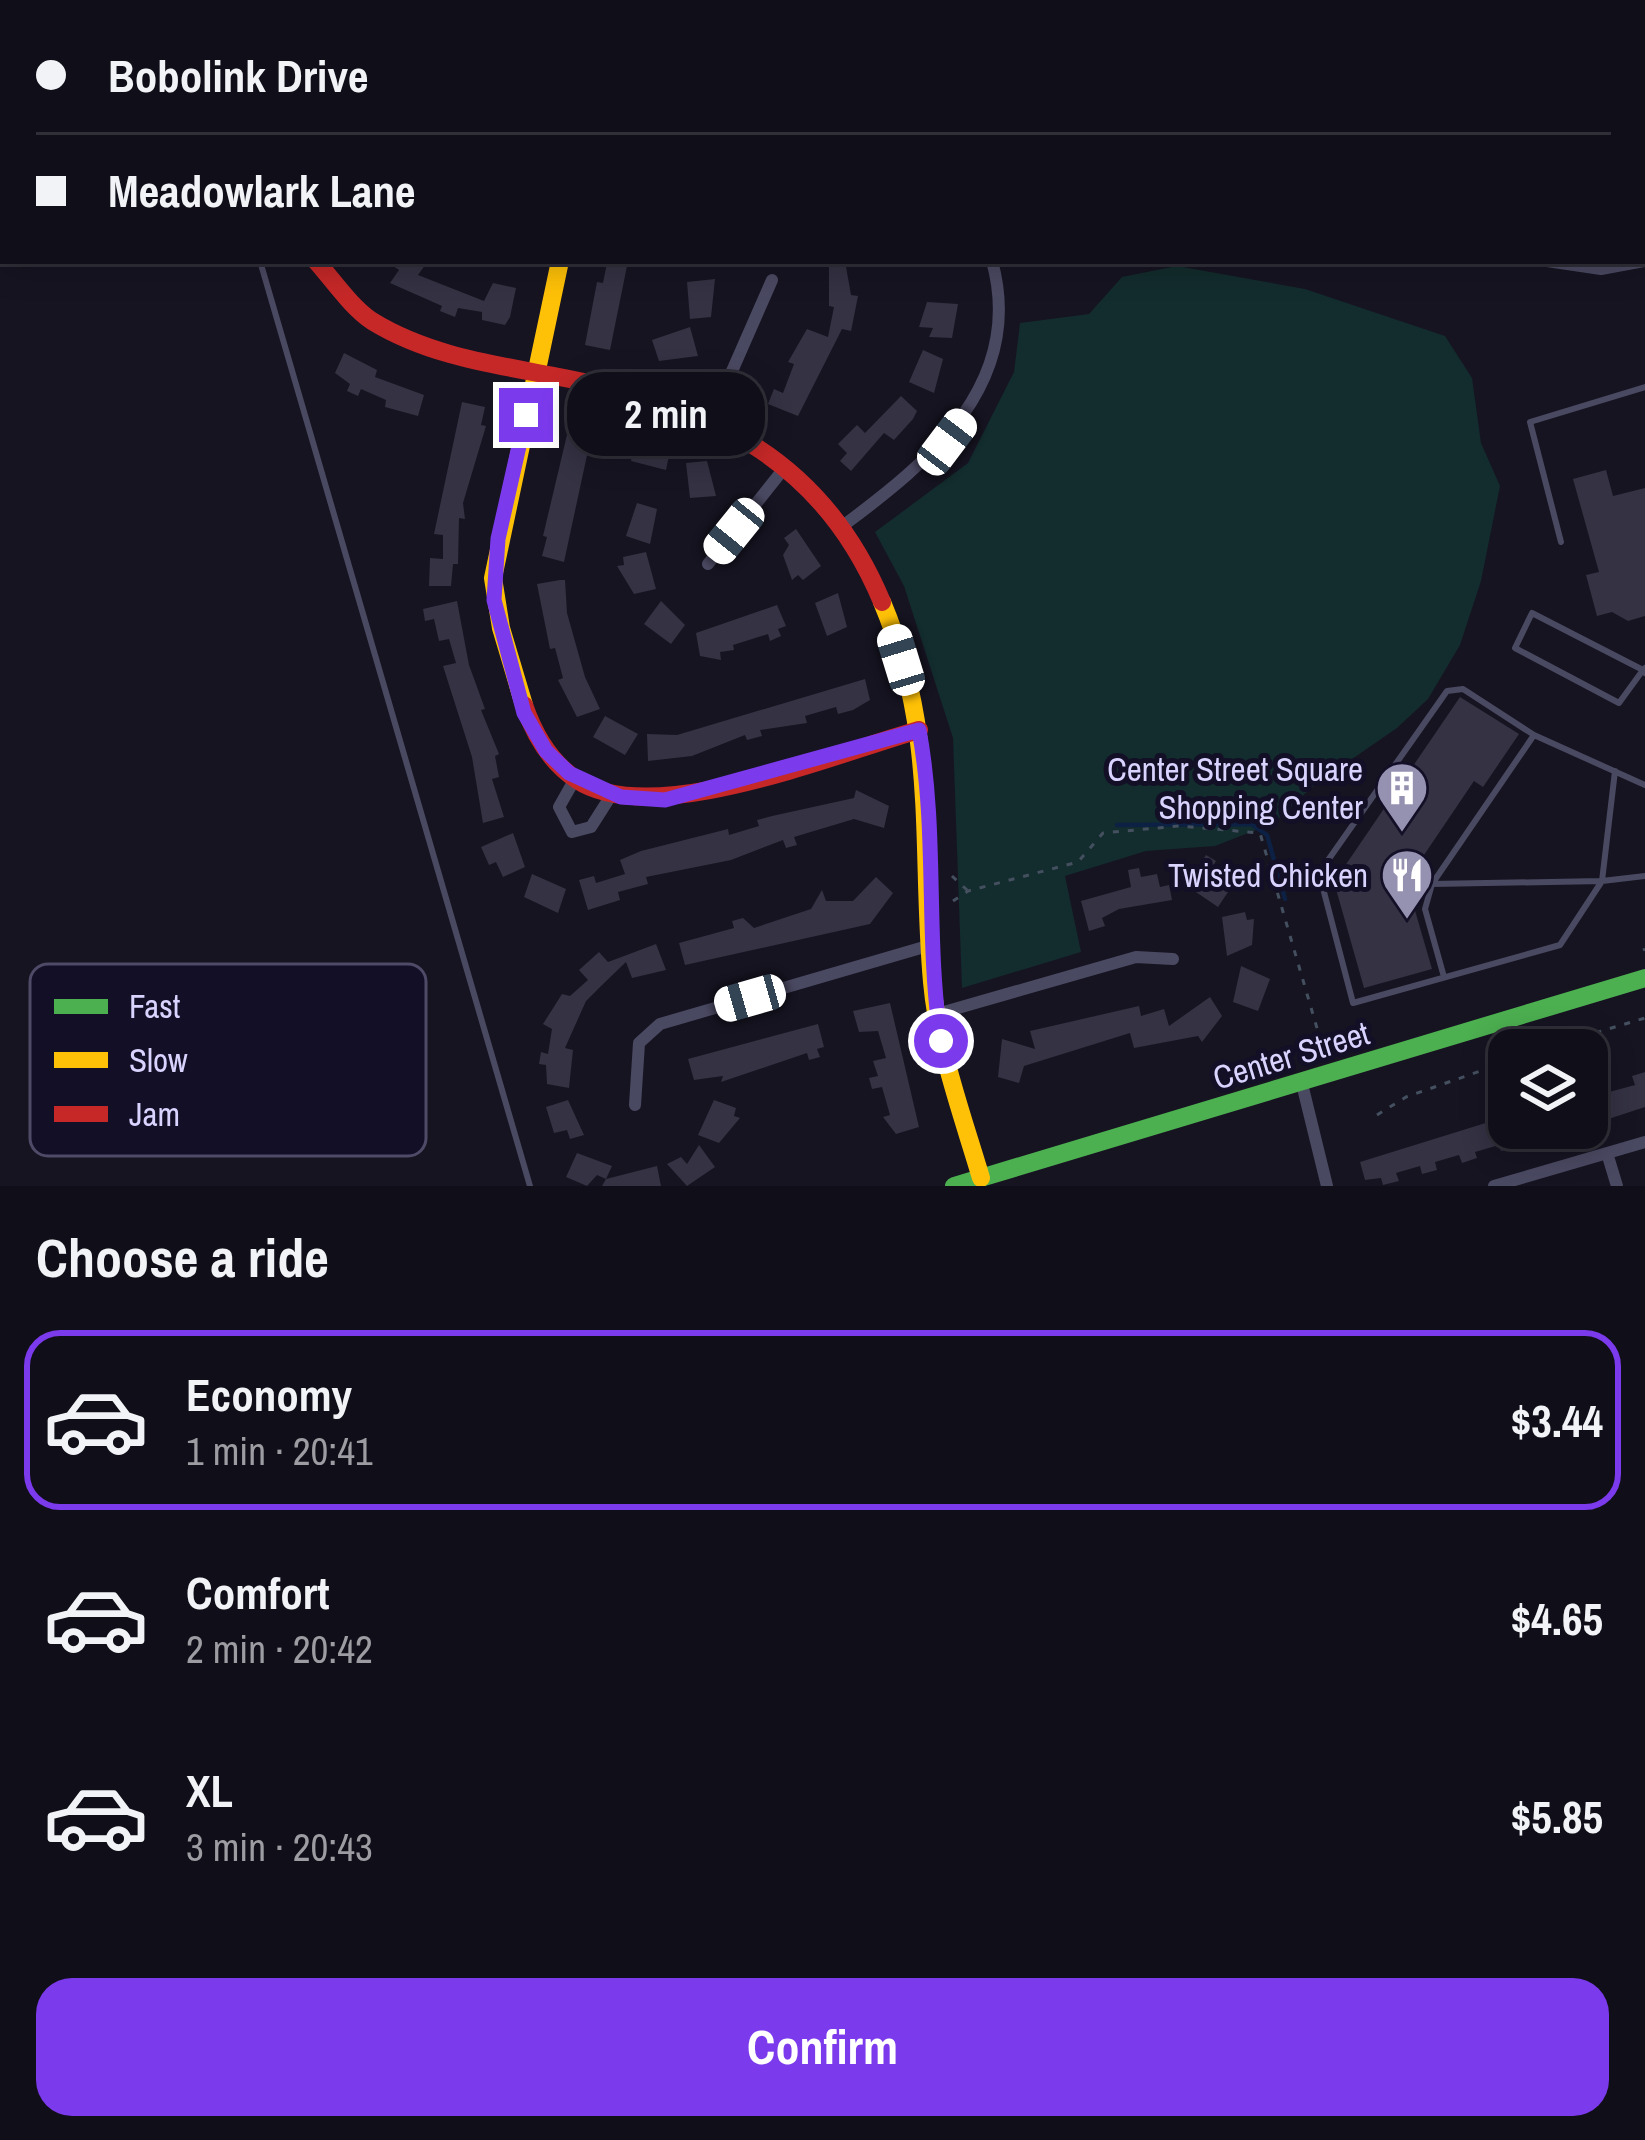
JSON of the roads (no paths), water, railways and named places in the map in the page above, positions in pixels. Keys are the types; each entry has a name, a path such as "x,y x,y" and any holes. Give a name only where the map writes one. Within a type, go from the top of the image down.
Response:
{"street":[{"path":"318,264 335,287 385,330 433,351 711,418 786,466 844,526 880,592 919,730 928,810 937,1014 981,1178"},
{"path":"559,264 498,539 494,600 524,713 546,751 576,777 612,794 644,801 683,797 919,730"},
{"path":"844,526 909,477 962,422 991,348 996,313 992,264"},
{"path":"1567,264 1601,269 1628,264"},
{"path":"711,418 772,280"},
{"path":"708,564 786,466"},
{"path":"576,777 559,814 572,832 590,827 612,794"},
{"path":"635,1106 639,1042 660,1024 931,945"},
{"path":"937,1014 1136,958 1173,958"},
{"name":"Center Street","path":"953,1186 1645,978"},
{"path":"1302,1084 1327,1186"},
{"path":"1494,1186 1645,1142"},
{"path":"1607,1153 1617,1186"}],"lane":[{"path":"261,264 530,1186"},
{"path":"1561,542 1530,422 1645,387"},
{"path":"1532,613 1644,670 1619,703 1515,648 1532,613"},
{"path":"1615,771 1602,881 1560,945 1353,1003 1319,873 1448,691 1463,689 1534,735 1615,771 1645,785"},
{"path":"1444,977 1424,909 1432,884 1534,735"},
{"path":"1432,884 1645,876"}],"waterway":[{"path":"1117,825 1251,824 1267,835 1285,899"}],"place":[{"name":"Center Street Square Shopping Center","path":"1402,834"},
{"name":"Twisted Chicken","path":"1407,921"}]}
